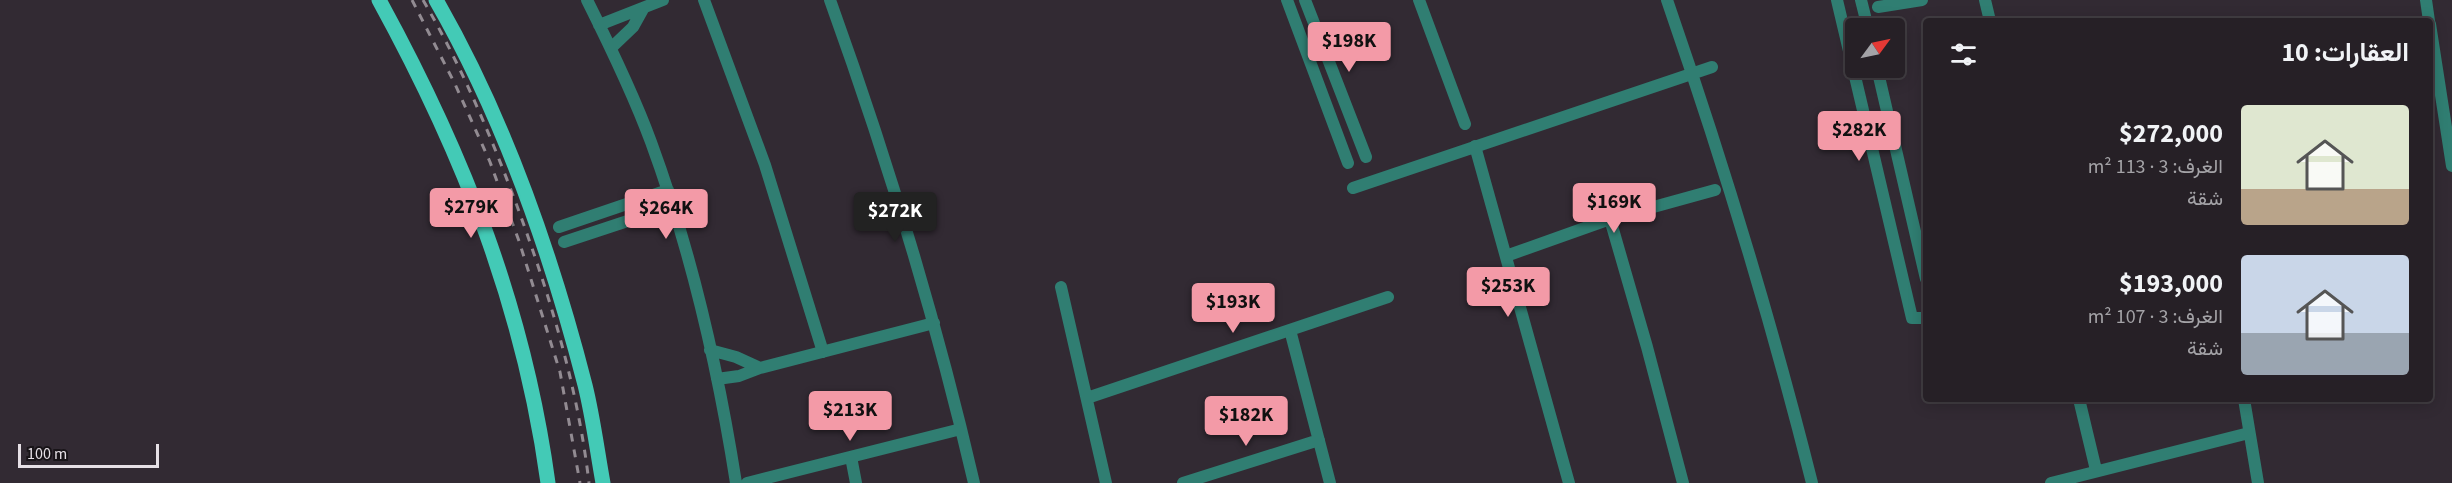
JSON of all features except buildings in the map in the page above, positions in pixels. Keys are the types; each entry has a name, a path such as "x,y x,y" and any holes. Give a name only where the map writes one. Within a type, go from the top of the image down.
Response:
{"main road":[{"path":"379,0 417,70 447,133 482,218 507,295 528,373 548,483"},
{"path":"436,0 487,97 516,169 564,312 585,386 603,483"}],"street":[{"path":"587,0 638,108 673,206 717,379 736,483"},
{"path":"599,25 663,0"},
{"path":"704,0 768,175 823,352"},
{"path":"830,0 879,142 934,323 974,483"},
{"path":"1287,0 1348,163"},
{"path":"1305,0 1366,158"},
{"path":"1419,0 1465,124"},
{"path":"1667,0 1760,286 1812,483"},
{"path":"1837,0 1912,318 1923,318"},
{"path":"1861,0 1866,18"},
{"path":"1878,7 1922,0"},
{"path":"1985,0 1989,18"},
{"path":"2426,0 2429,18"},
{"path":"611,48 633,27 643,9"},
{"path":"2433,42 2452,166"},
{"path":"1353,188 1712,67"},
{"path":"1879,78 1923,266"},
{"path":"1330,114 1347,109"},
{"path":"1475,146 1569,483"},
{"path":"559,227 668,190"},
{"path":"1506,256 1610,219 1715,190"},
{"path":"564,242 673,206"},
{"path":"1610,219 1683,483"},
{"path":"1061,287 1106,483"},
{"path":"1087,398 1388,297"},
{"path":"717,379 739,376 760,368 934,323"},
{"path":"1290,330 1330,483"},
{"path":"710,350 736,357 760,368"},
{"path":"2080,402 2096,470"},
{"path":"2244,402 2258,483"},
{"path":"747,483 961,429"},
{"path":"2051,483 2249,433"},
{"path":"1183,483 1218,478 1319,440"},
{"path":"851,457 856,483"}],"railway":[{"path":"412,0 455,84 490,162 519,241 560,372 580,483"},
{"path":"423,0 450,50 486,127 529,240 570,377 589,483"}]}
